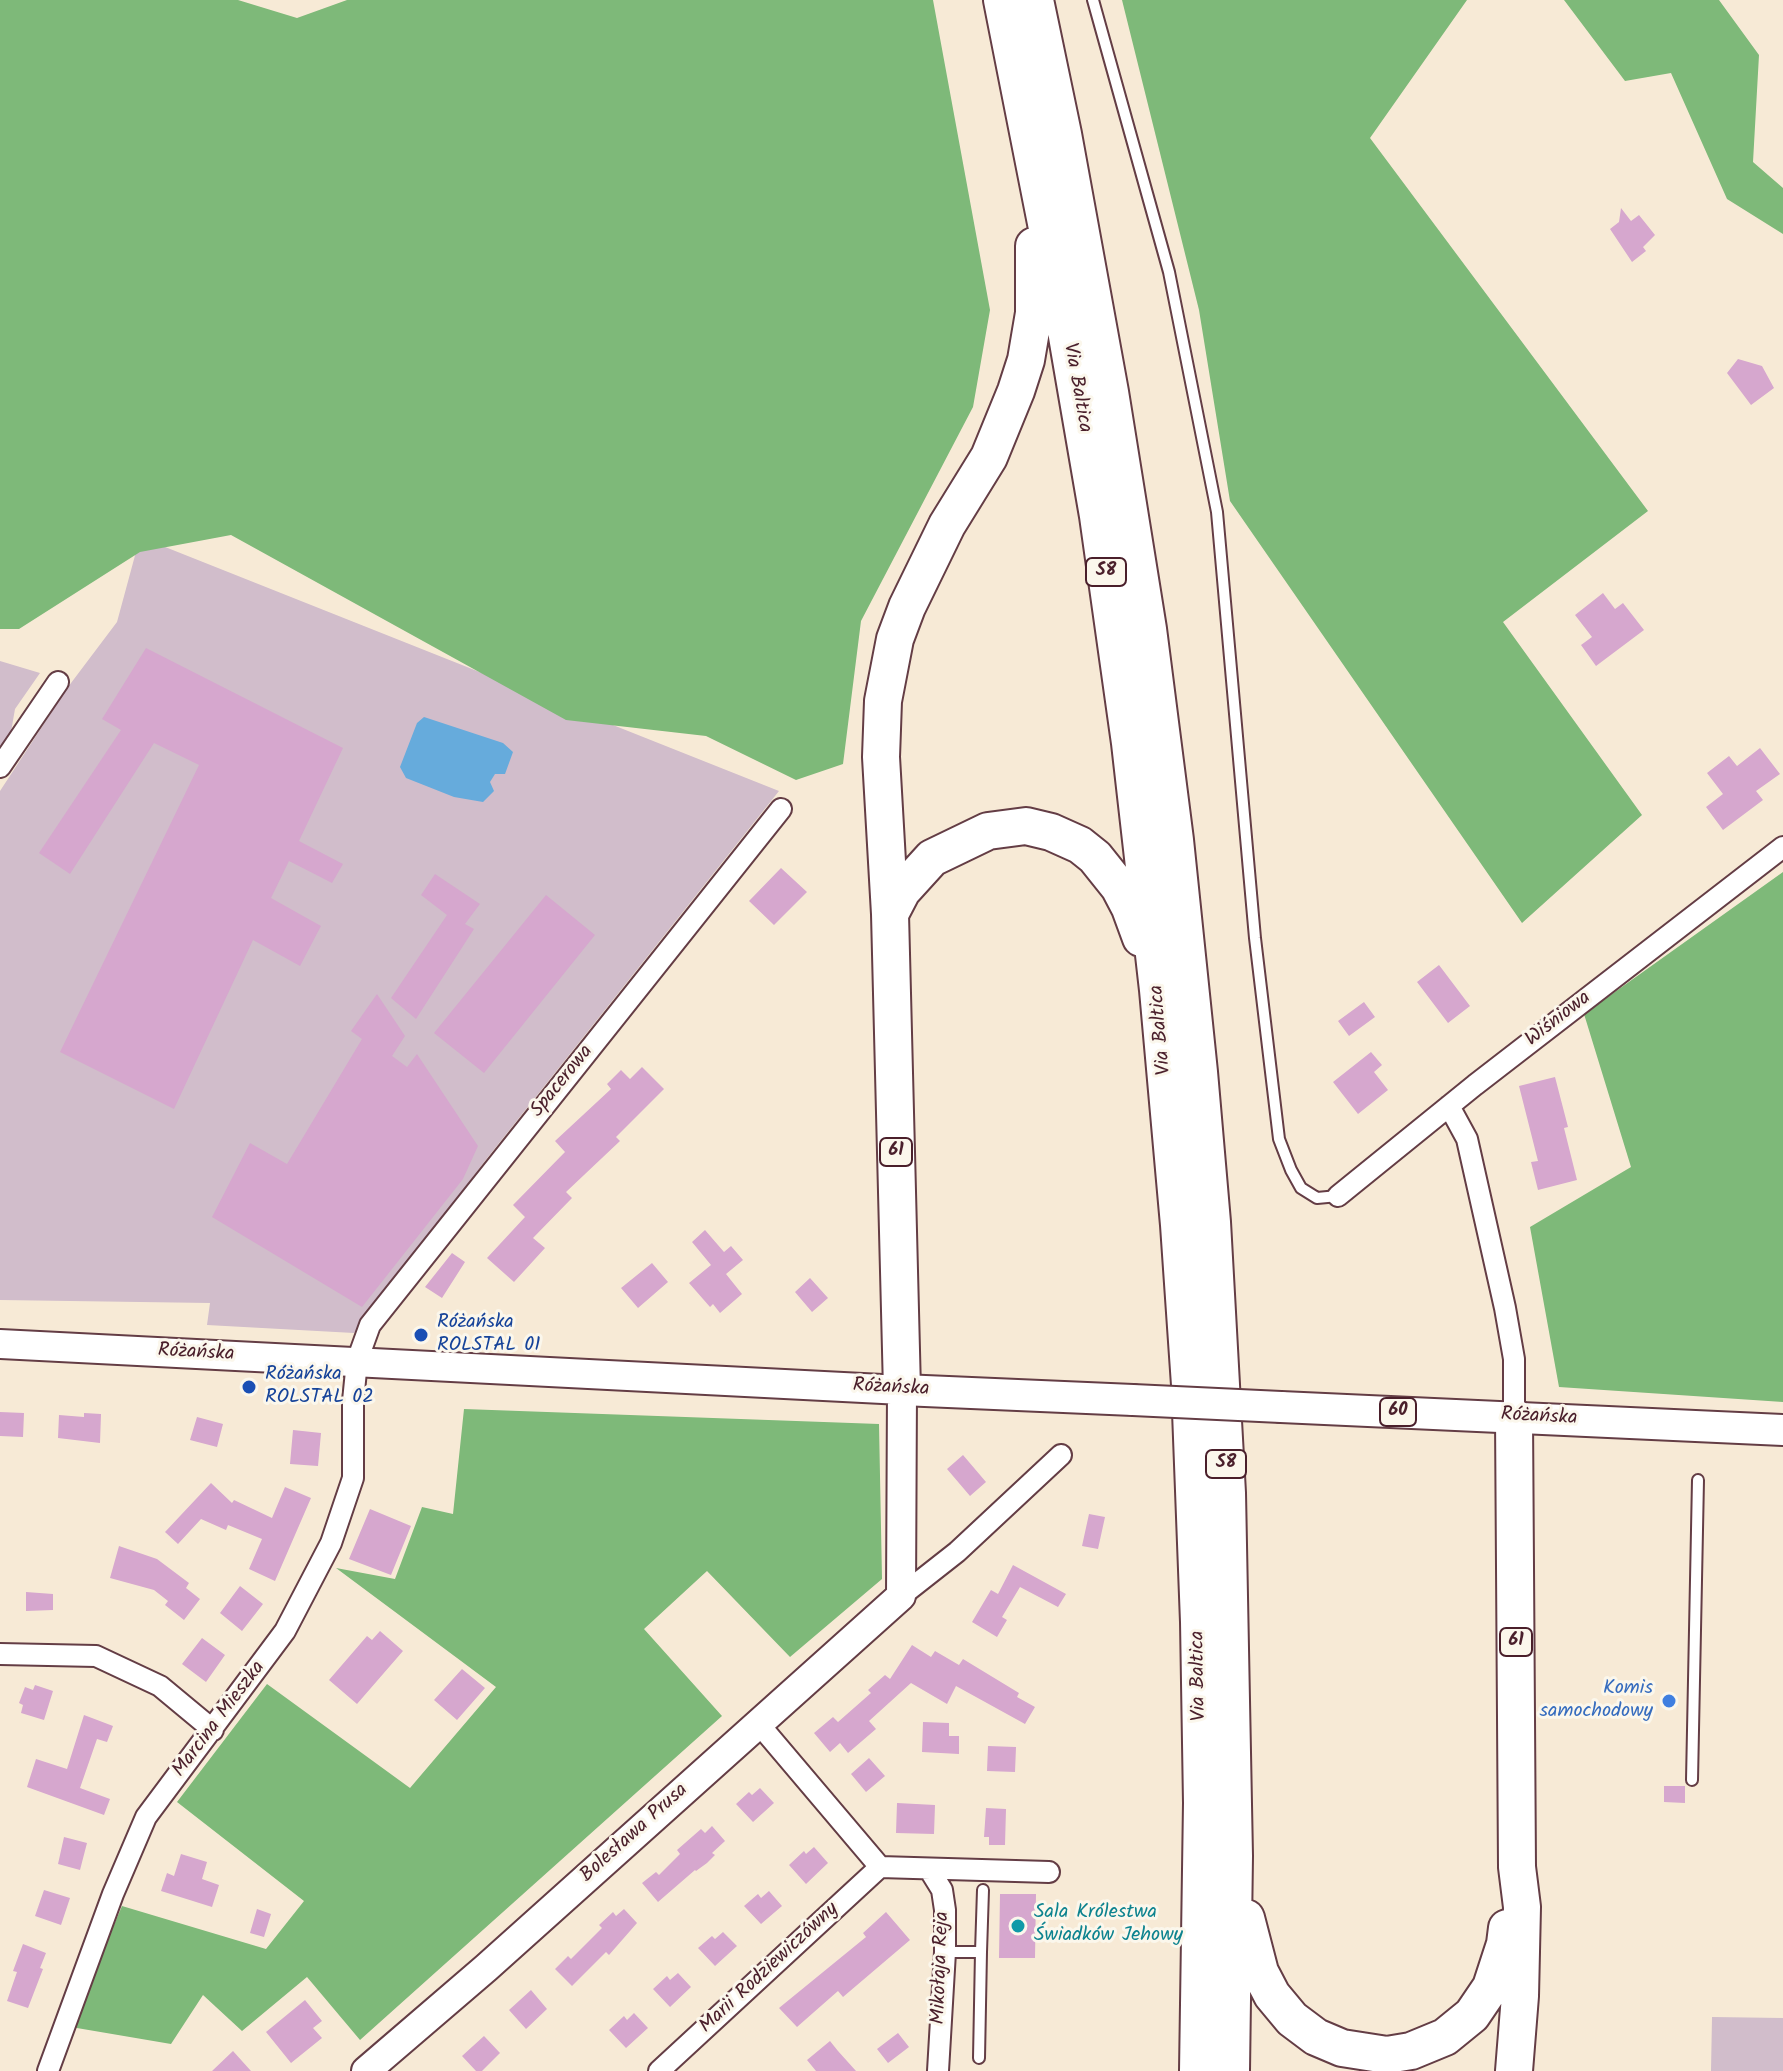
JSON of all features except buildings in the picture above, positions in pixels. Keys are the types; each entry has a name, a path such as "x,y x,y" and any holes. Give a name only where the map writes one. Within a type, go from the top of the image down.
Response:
{"highway":[{"name":"Via Baltica","path":"1002,0 1083,424 1132,758 1158,990 1188,1353 1199,1622 1202,1819 1198,2071"},
{"name":"Via Baltica","path":"1035,0 1063,134 1129,507 1160,721 1188,958 1212,1222 1226,1464 1234,1856 1231,2071"},
{"path":"890,914 881,757 883,701 888,671 895,639 924,569 989,457 1026,360 1034,313 1033,156"},
{"path":"890,914 902,891 932,858 961,842 988,831 1009,827 1026,826 1051,832 1088,851 1119,887 1130,908 1158,990"},
{"name":"61","path":"890,914 902,1390"},
{"name":"61","path":"1514,1417 1517,1867 1522,1907 1514,2071"},
{"path":"1234,1856 1256,1957 1272,1995 1292,2019 1316,2037 1342,2048 1387,2055 1411,2051 1445,2037 1472,2015 1491,1987 1505,1944 1517,1867"}],"main road":[{"name":"Różańska","path":"902,1390 1783,1430"}],"street":[{"path":"0,767 58,682"},
{"name":"Spacerowa","path":"357,1361 370,1325 781,809"},
{"name":"Wiśniowa","path":"1338,1196 1783,847"},
{"path":"1449,1106 1467,1139 1505,1308 1514,1359 1514,1417"},
{"name":"Różańska","path":"0,1344 902,1390"},
{"name":"Marcina Mieszka","path":"48,2071 113,1894 146,1817 285,1631 331,1543 353,1478 353,1401 357,1361"},
{"path":"901,1596 902,1390"},
{"name":"Bolesława Prusa","path":"366,2071 486,1968 901,1596 957,1552 1061,1455"},
{"path":"0,1654 96,1656 160,1686 213,1730"},
{"path":"758,1723 880,1867 1049,1872"},
{"name":"Marii Rodziewiczówny","path":"659,2071 880,1867"},
{"name":"Mikołaja Reja","path":"929,1869 944,1898 945,1952 938,2071"}],"lane":[{"path":"1093,0 1169,272 1217,512 1254,923 1279,1139 1301,1188 1317,1198 1338,1196"},
{"path":"1692,1780 1698,1480"},
{"path":"979,2058 983,1890"},
{"path":"945,1952 981,1952"}],"shaded area":[{"path":"140,537 779,791 488,1157 354,1333 207,1325 210,1303 0,1300 0,791 68,687 117,622"},
{"path":"0,661 40,673 15,709 11,732 0,747"},
{"path":"1712,2017 1783,2018 1783,2071 1711,2071"}],"green space":[{"path":"0,0 238,0 297,18 347,0 933,0 990,310 973,407 861,621 843,764 796,780 706,736 566,720 231,535 140,552 19,629 0,629"},
{"path":"1122,0 1467,0 1370,138 1648,511 1503,622 1642,815 1522,923 1230,501 1199,310"},
{"path":"1564,0 1719,0 1759,55 1753,162 1783,188 1783,234 1727,199 1671,73 1625,81"},
{"path":"1783,872 1783,1402 1559,1387 1530,1227 1631,1167 1584,1014"},
{"path":"464,1409 879,1424 882,1579 790,1657 707,1571 644,1629 722,1716 360,2040 307,1977 242,2031 203,1995 171,2044 71,2027 122,1906 266,1949 304,1901 177,1802 267,1684 410,1788 496,1687 336,1568 395,1579 422,1507 453,1514"}],"water":[{"path":"424,717 503,743 513,752 505,774 495,774 490,782 494,791 483,802 454,797 406,778 400,767 417,723"}],"place":[{"name":"Różańska ROLSTAL 01","path":"421,1335"},
{"name":"Różańska ROLSTAL 02","path":"249,1387"},
{"name":"Komis samochodowy","path":"1669,1701"},
{"name":"Sala Królestwa Świadków Jehowy","path":"1018,1926"}]}
